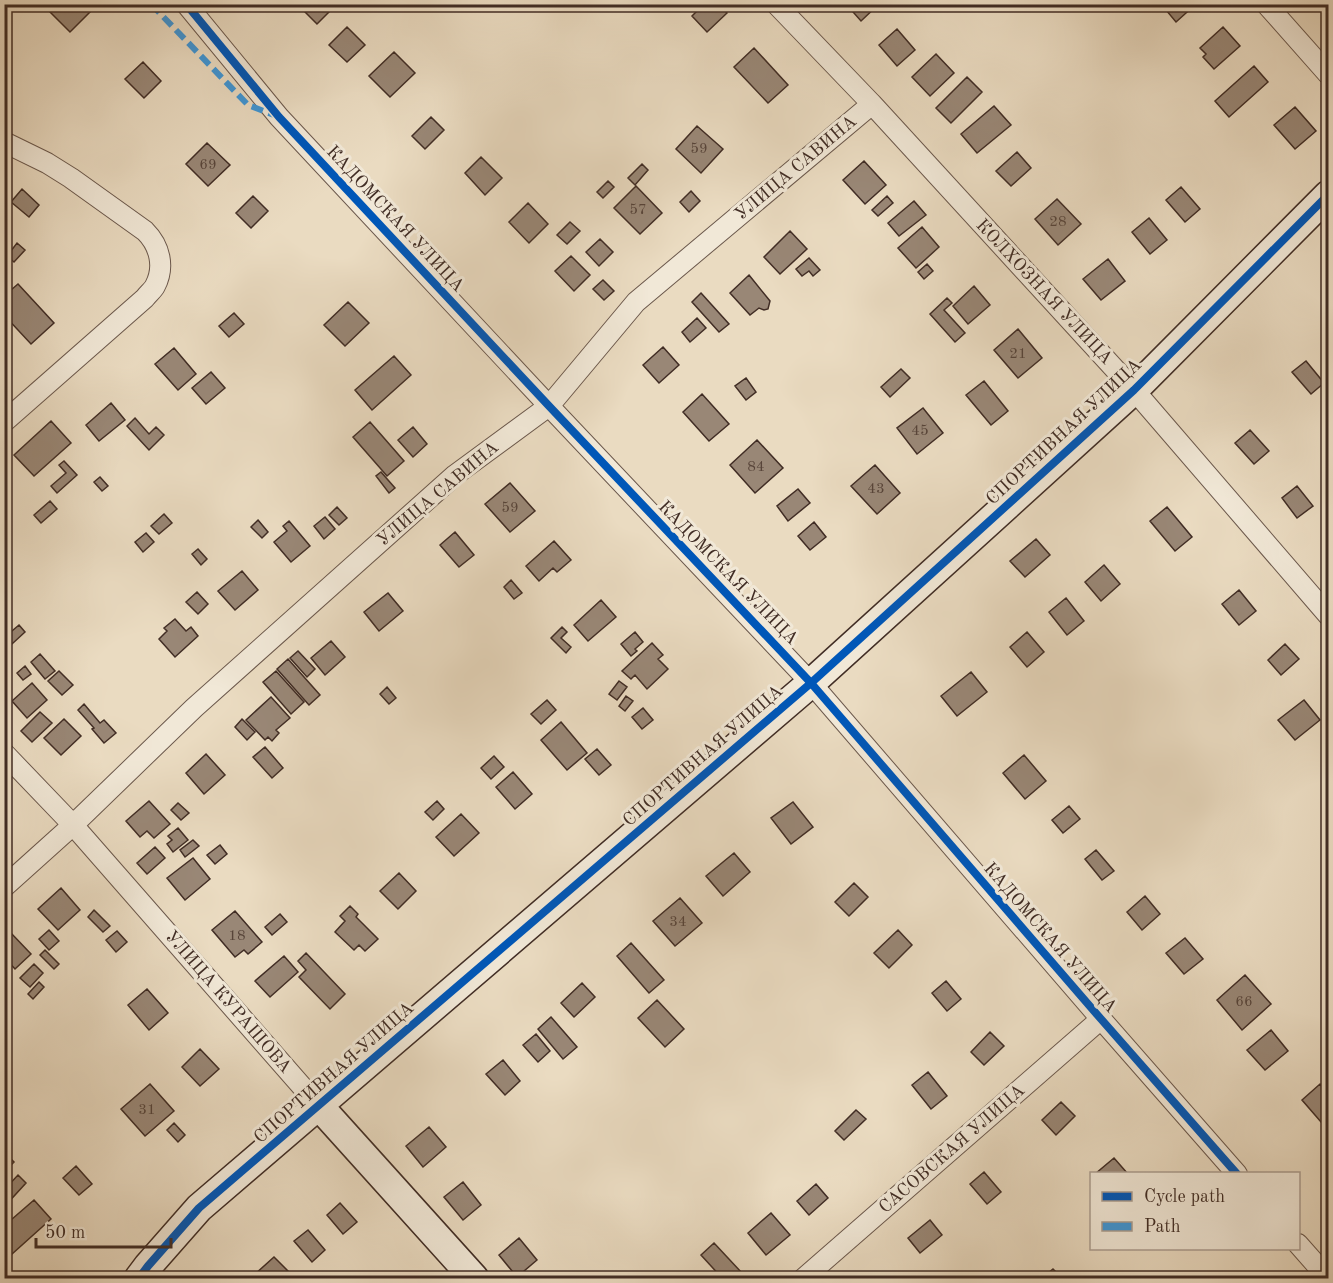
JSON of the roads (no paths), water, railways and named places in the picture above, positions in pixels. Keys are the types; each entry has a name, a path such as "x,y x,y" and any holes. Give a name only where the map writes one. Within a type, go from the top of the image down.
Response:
{"street":[{"name":"КАДОМСКАЯ УЛИЦА","path":"186,4 279,117 812,683 1101,1019 1236,1172"},
{"name":"КОЛХОЗНАЯ УЛИЦА","path":"776,4 872,104 1134,390 1329,615"},
{"path":"1266,4 1329,74"},
{"name":"УЛИЦА САВИНА","path":"4,887 73,825 194,708 455,475 549,406 636,302 872,104"},
{"path":"4,142 71,178 145,231 154,240 159,251 160,265 154,287 145,298 4,422"},
{"name":"СПОРТИВНАЯ УЛИЦА","path":"139,1278 199,1208 812,683 1134,390 1329,195"},
{"name":"УЛИЦА КУРАШОВА","path":"4,753 73,825 474,1278"},
{"name":"САСОВСКАЯ УЛИЦА","path":"804,1278 1101,1019"},
{"path":"1300,1245 1329,1278"}]}
